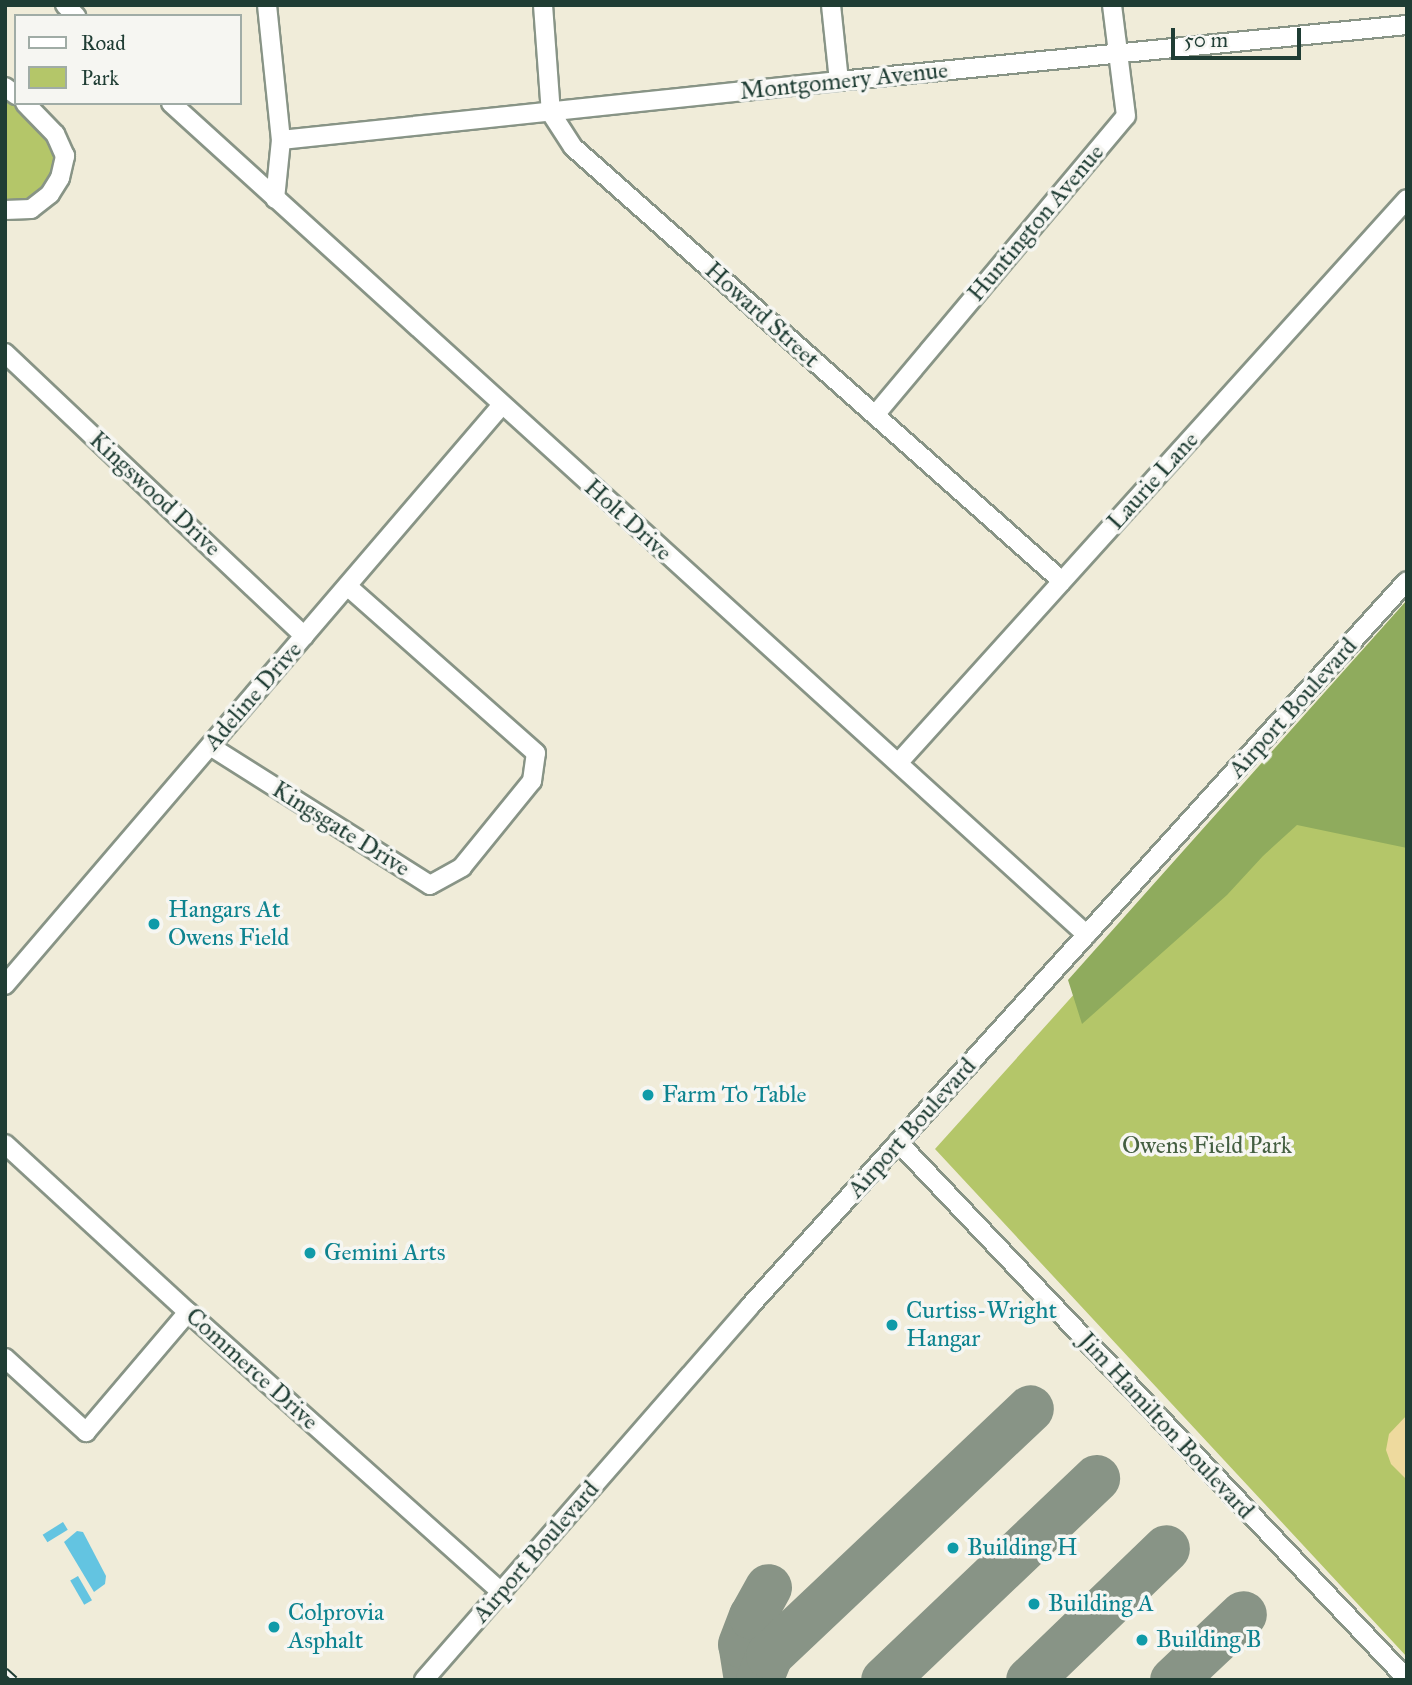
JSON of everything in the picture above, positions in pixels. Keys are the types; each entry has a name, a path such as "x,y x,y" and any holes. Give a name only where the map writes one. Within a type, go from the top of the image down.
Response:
{"street":[{"path":"267,5 281,140 275,199"},
{"name":"Howard Street","path":"544,5 551,113 573,147 1062,581"},
{"path":"831,5 839,81"},
{"name":"Huntington Avenue","path":"875,415 1126,116 1112,5"},
{"name":"Montgomery Avenue","path":"281,140 839,81 1407,26"},
{"path":"5,211 31,209 50,194 60,178 65,156 55,134 27,105"},
{"name":"Holt Drive","path":"173,105 500,406 1087,935"},
{"name":"Laurie Lane","path":"898,762 1407,199"},
{"name":"Kingswood Drive","path":"5,353 304,636"},
{"name":"Adeline Drive","path":"5,985 500,406"},
{"name":"Airport Boulevard","path":"424,1680 741,1316 1407,582"},
{"name":"Kingsgate Drive","path":"210,746 430,886 463,867 531,781 536,753 347,586"},
{"name":"Jim Hamilton Boulevard","path":"898,1142 1407,1679"},
{"name":"Commerce Drive","path":"5,1143 188,1312 502,1593"},
{"path":"5,1358 86,1432 188,1312"}],"green space":[{"path":"5,87 14,94 14,105 27,105 65,156 50,194 5,210"},
{"path":"1407,600 1407,848 1297,825 1263,856 1227,895 1082,1024 1068,980"},
{"name":"Owens Field Park","path":"1407,605 1407,1657 935,1149 1139,922"}],"sand":[{"path":"1407,1415 1407,1480 1391,1464 1386,1450 1389,1434"}],"water":[{"path":"63,1522 68,1530 47,1542 43,1535"},
{"path":"77,1531 83,1532 106,1576 105,1584 94,1592 64,1542"},
{"path":"78,1576 92,1600 84,1605 70,1580"}],"taxiway":[{"path":"759,1680 769,1655 1030,1408"},
{"path":"884,1680 1096,1478"},
{"path":"1029,1680 1166,1548"},
{"path":"747,1680 741,1644 768,1587"},
{"path":"1173,1680 1243,1614"}],"railway":[{"path":"5,1671 15,1680"}],"place":[{"name":"Hangars At Owens Field","path":"154,924"},
{"name":"Farm To Table","path":"648,1095"},
{"name":"Gemini Arts","path":"310,1253"},
{"name":"Curtiss-Wright Hangar","path":"892,1325"},
{"name":"Building H","path":"953,1548"},
{"name":"Building A","path":"1034,1604"},
{"name":"Colprovia Asphalt","path":"274,1627"},
{"name":"Building B","path":"1142,1640"}]}
